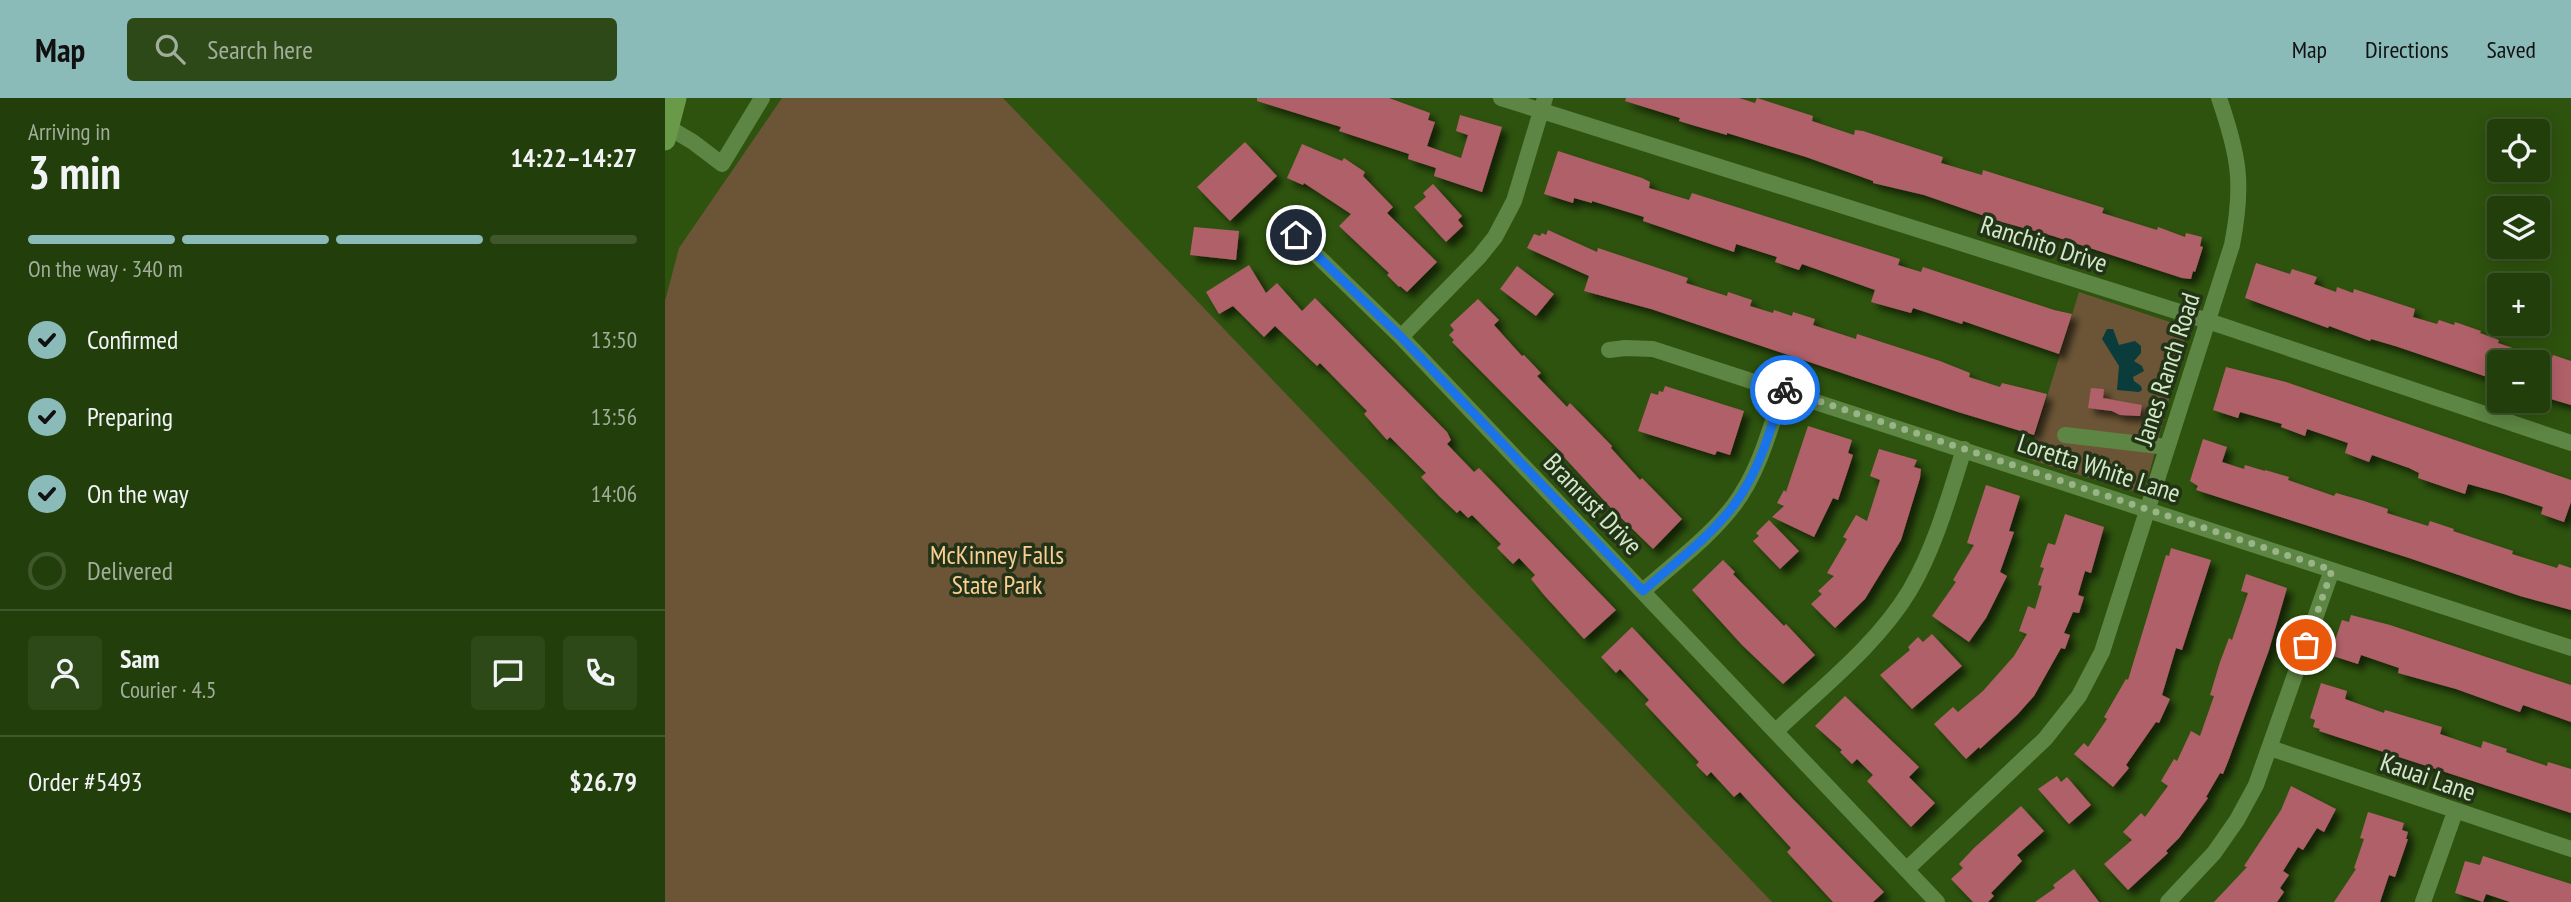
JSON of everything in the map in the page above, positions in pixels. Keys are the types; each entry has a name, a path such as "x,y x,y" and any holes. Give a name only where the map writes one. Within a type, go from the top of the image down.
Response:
{"main road":[{"path":"667,133 676,98"}],"street":[{"path":"667,133 693,142 722,164 762,98"},
{"name":"Ranchito Drive","path":"1501,98 1543,104 2208,321 2571,443"},
{"name":"Janes Ranch Road","path":"1908,868 2045,739 2079,696 2112,627 2232,245 2240,194 2236,151 2219,98"},
{"path":"1401,337 1495,237 1514,201 1543,104"},
{"name":"Branrust Drive","path":"1296,235 1401,337 1908,868 1937,902"},
{"name":"Loretta White Lane","path":"1609,350 1653,349 2571,648"},
{"path":"1643,591 1735,504 1760,460 1783,390"},
{"path":"2065,435 2167,447"},
{"path":"1776,731 1875,637 1909,591 1939,526 1964,449"},
{"path":"2168,902 2214,853 2237,820 2256,785 2332,570"},
{"name":"Kauai Lane","path":"2270,748 2571,849"},
{"path":"2423,902 2455,812"}],"green space":[{"name":"McKinney Falls State Park","path":"782,98 1003,98 1772,902 665,902 665,301 679,248"},
{"path":"2079,292 2179,325 2186,335 2149,474 2143,485 2131,491 2028,459"}],"water":[{"path":"2107,329 2113,329 2119,345 2135,341 2141,346 2141,353 2134,361 2142,366 2144,371 2133,377 2141,386 2142,390 2139,392 2117,390 2119,366 2102,339"}],"building":[{"path":"1257,98 1389,98 1430,113 1428,120 1435,122 1427,146 1461,158 1468,135 1456,131 1460,115 1502,127 1482,192 1434,176 1436,168 1408,159 1409,154 1339,131 1341,127 1257,101"},
{"path":"1626,98 1739,98 1755,103 1757,98 1813,116 1812,121 1854,135 1855,130 1863,131 1943,157 1941,163 1982,175 1983,170 2104,208 2102,213 2157,230 2158,227 2185,237 2186,233 2202,237 2200,246 2203,247 2191,279 2182,278 1924,195 1873,183 1806,157 1679,121 1680,118 1625,101"},
{"path":"1245,142 1277,176 1230,221 1197,187"},
{"path":"1302,144 1342,161 1344,158 1365,172 1363,176 1393,207 1387,213 1437,262 1407,292 1339,226 1351,214 1304,183 1303,185 1287,178"},
{"path":"1558,151 1642,178 1650,182 1649,188 1689,200 1692,193 1900,259 1898,265 1921,272 1923,267 2072,314 2059,354 1963,321 1962,324 1913,308 1911,313 1871,302 1875,290 1802,264 1799,270 1775,262 1777,257 1736,244 1734,252 1643,221 1644,217 1592,201 1574,198 1573,203 1544,194"},
{"path":"1433,184 1462,216 1458,220 1463,226 1446,242 1414,207 1426,197 1423,193"},
{"path":"1194,227 1239,231 1236,260 1190,255"},
{"path":"1548,230 1597,252 1598,248 1688,278 1686,283 1727,296 1728,292 1752,300 1750,306 1792,316 1793,312 1815,319 1813,325 1856,339 1857,334 1940,361 1970,373 1969,377 2000,387 2002,383 2047,394 2034,435 1651,309 1584,291 1589,276 1527,248 1534,234 1546,235"},
{"path":"2256,263 2290,274 2292,269 2317,277 2314,284 2336,292 2337,287 2353,293 2354,289 2415,309 2413,317 2437,324 2439,320 2454,325 2455,322 2481,331 2480,333 2499,340 2498,343 2519,350 2487,350 2487,377 2395,346 2371,339 2370,341 2329,326 2328,328 2245,298"},
{"path":"1249,265 1266,293 1277,283 1302,311 1315,298 1447,432 1451,440 1447,444 1474,472 1479,468 1616,610 1584,639 1531,579 1535,575 1519,558 1513,564 1497,548 1501,544 1472,515 1468,518 1460,510 1457,513 1439,496 1421,477 1426,473 1390,437 1387,440 1364,414 1367,411 1320,363 1317,366 1275,326 1264,337 1233,306 1219,314 1206,292"},
{"path":"1517,266 1554,294 1536,316 1500,289"},
{"path":"1478,299 1499,320 1494,325 1541,373 1537,376 1567,407 1570,403 1612,446 1640,480 1642,478 1682,519 1653,549 1452,342 1454,340 1449,335 1454,330 1450,325"},
{"path":"2553,355 2571,361 2571,405 2550,399 2550,361"},
{"path":"2226,367 2286,382 2571,480 2571,502 2564,522 2541,514 2543,507 2504,494 2468,484 2465,494 2418,478 2419,473 2409,468 2372,455 2369,462 2345,453 2348,443 2307,429 2305,436 2281,427 2282,424 2240,412 2238,418 2213,410"},
{"path":"1665,386 1744,411 1730,455 1717,451 1715,455 1638,431 1651,393 1658,395 1659,391 1663,392"},
{"path":"2091,388 2104,389 2103,398 2142,405 2140,416 2088,408"},
{"path":"1808,426 1852,440 1848,453 1853,455 1838,500 1833,498 1814,537 1772,517 1784,506 1777,503 1784,490 1786,492"},
{"path":"2203,439 2227,447 2222,462 2289,477 2288,480 2334,496 2336,493 2364,501 2388,509 2387,513 2428,526 2430,521 2454,529 2453,531 2513,551 2512,554 2557,568 2559,564 2571,568 2571,610 2520,596 2196,490 2198,486 2190,481"},
{"path":"1879,449 1917,460 1914,467 1921,469 1920,478 1901,540 1865,599 1835,628 1811,604 1822,594 1818,591 1834,576 1827,573 1847,539 1843,537 1856,515 1867,521 1880,480 1870,476"},
{"path":"1986,485 2020,496 2009,531 2014,532 2000,572 2007,576 1986,618 1969,642 1932,616 1956,582 1953,580 1974,545 1967,543"},
{"path":"2065,514 2104,527 2091,573 2085,571 2078,595 2084,597 2079,613 2073,612 2064,633 2070,635 2065,649 2061,648 2034,696 2017,715 1966,759 1934,724 1953,707 1958,712 1983,691 2014,656 2027,634 2019,631 2028,606 2035,609 2042,586 2038,585 2044,568 2040,567 2048,543 2055,545"},
{"path":"1769,520 1799,551 1780,569 1753,541 1759,536 1756,533"},
{"path":"2171,548 2211,560 2182,650 2176,648 2162,695 2170,699 2159,723 2156,722 2126,765 2129,768 2113,787 2074,754 2084,743 2088,747 2107,719 2104,717 2126,679 2128,680 2166,555 2169,556"},
{"path":"1723,560 1735,572 1733,574 1815,655 1783,684 1742,645 1692,590"},
{"path":"2246,574 2287,588 2269,650 2229,759 2223,774 2220,773 2206,797 2208,798 2179,838 2166,851 2168,853 2128,890 2104,864 2132,840 2123,832 2141,813 2145,817 2168,786 2161,781 2174,759 2177,761 2191,731 2200,736 2214,696 2210,695 2220,662 2229,638 2232,640 2248,593 2241,591"},
{"path":"2351,615 2390,625 2571,685 2571,722 2523,705 2520,712 2456,689 2398,673 2399,668 2361,655 2358,664 2330,655 2342,620 2349,622"},
{"path":"1632,627 1884,892 1873,902 1833,902 1787,852 1791,848 1740,792 1734,797 1711,772 1707,776 1696,765 1699,762 1645,704 1649,700 1620,669 1616,673 1601,657"},
{"path":"1932,634 1962,666 1912,709 1880,675 1910,650 1908,647 1918,637 1923,642"},
{"path":"2321,683 2347,691 2345,699 2384,713 2385,710 2442,727 2440,734 2481,748 2483,741 2547,766 2548,762 2571,769 2571,813 2319,731 2320,729 2313,727 2315,720 2310,718"},
{"path":"1845,696 1919,767 1909,777 1935,803 1911,827 1867,781 1873,775 1857,759 1852,764 1840,752 1842,750 1815,726"},
{"path":"2057,776 2061,782 2067,777 2091,805 2069,824 2038,789"},
{"path":"2291,786 2336,809 2324,832 2317,828 2303,850 2298,847 2283,871 2289,875 2280,888 2284,892 2277,902 2214,902 2247,867 2244,866 2281,810"},
{"path":"2021,806 2044,831 2017,855 2022,861 1991,893 1994,896 1988,902 1973,902 1951,879 1963,868 1959,864 1974,848"},
{"path":"2368,812 2404,823 2402,830 2408,832 2395,877 2389,875 2380,902 2334,902 2356,869 2354,868 2364,839 2360,838"},
{"path":"2483,856 2571,884 2571,902 2510,902 2486,894 2483,902 2455,893 2465,861 2480,865"},
{"path":"2074,869 2099,902 2035,902 2055,888 2053,885"}],"way so far":[{"path":"1785,390 2332,570 2306,645"}],"route":[{"path":"1296,235 1401,337 1643,591 1679,560 1735,504 1760,460 1785,390"}]}
